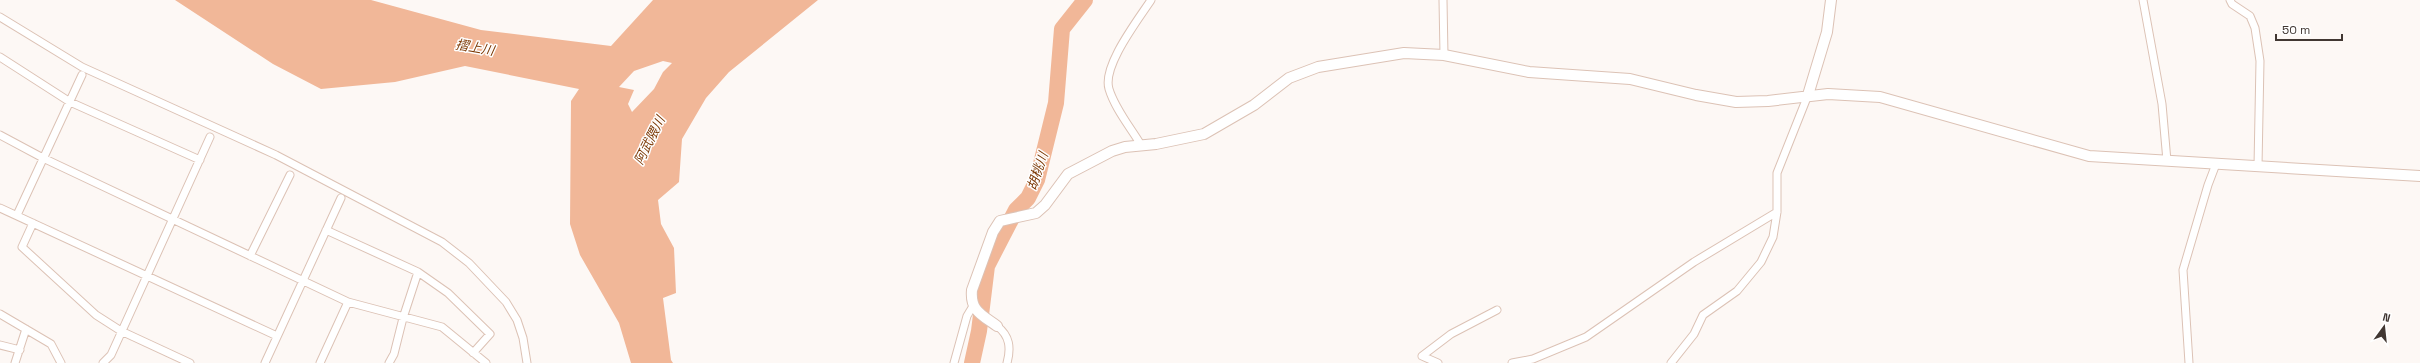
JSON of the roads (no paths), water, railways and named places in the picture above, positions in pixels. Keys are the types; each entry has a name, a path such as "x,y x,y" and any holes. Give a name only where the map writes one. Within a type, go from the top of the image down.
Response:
{"street":[{"path":"1141,145 1118,108 1108,84 1112,64 1151,0"},
{"path":"1443,0 1444,55"},
{"path":"1673,362 1694,334 1703,315 1737,291 1761,262 1774,237 1778,212 1777,173 1808,96 1827,32 1831,0"},
{"path":"2143,0 2162,104 2167,161"},
{"path":"2230,0 2232,4 2250,16 2255,28 2260,61 2258,166"},
{"path":"0,17 82,67 276,155 442,242 470,263 506,302 517,320 523,338 527,363"},
{"path":"1007,363 1010,345 1004,332 976,309 972,290 992,232 1000,220 1036,213 1045,206 1068,174 1112,151 1204,134 1254,105 1289,78 1318,67 1391,55 1444,55 1529,72 1630,79 1696,95 1736,102 1768,101 1808,96 1880,96 2066,151 2106,158 2420,176"},
{"path":"0,57 70,102 200,160"},
{"path":"17,215 82,75"},
{"path":"0,135 43,158 250,256 303,279 348,302 403,318 442,327 486,363"},
{"path":"103,363 111,354 148,276 210,137"},
{"path":"2188,363 2183,270 2208,185 2216,164"},
{"path":"250,256 290,175"},
{"path":"265,363 341,198"},
{"path":"0,208 277,336"},
{"path":"1512,363 1533,358 1586,337 1694,262 1778,212"},
{"path":"33,223 22,247 96,315 121,331 190,363"},
{"path":"326,230 418,272 448,294 490,334 473,353"},
{"path":"389,363 394,354 403,318 418,272"},
{"path":"320,363 348,302"},
{"path":"954,363 967,316 976,309"},
{"path":"1438,363 1422,356 1451,334 1498,310"},
{"path":"0,314 51,344 61,363"},
{"path":"16,363 26,329"},
{"path":"0,345 20,350"}],"water":[{"path":"175,0 371,0 481,30 611,46 653,0 818,0 729,72 706,98 682,139 679,182 658,200 661,224 674,248 676,293 663,298 671,360 673,363 631,363 619,323 580,255 570,224 571,101 579,89 465,66 395,82 321,89 273,64","holes":["663,61 672,63 663,72 654,89 632,112 628,104 634,90 619,87 634,71"]}],"waterway":[{"name":"胡桃川","path":"972,363 979,331 987,266 1016,210 1028,198 1037,180 1056,103 1062,29 1085,0"}],"water label":[{"name":"摺上川","path":"475,47"},
{"name":"阿武隈川","path":"649,140"}]}
